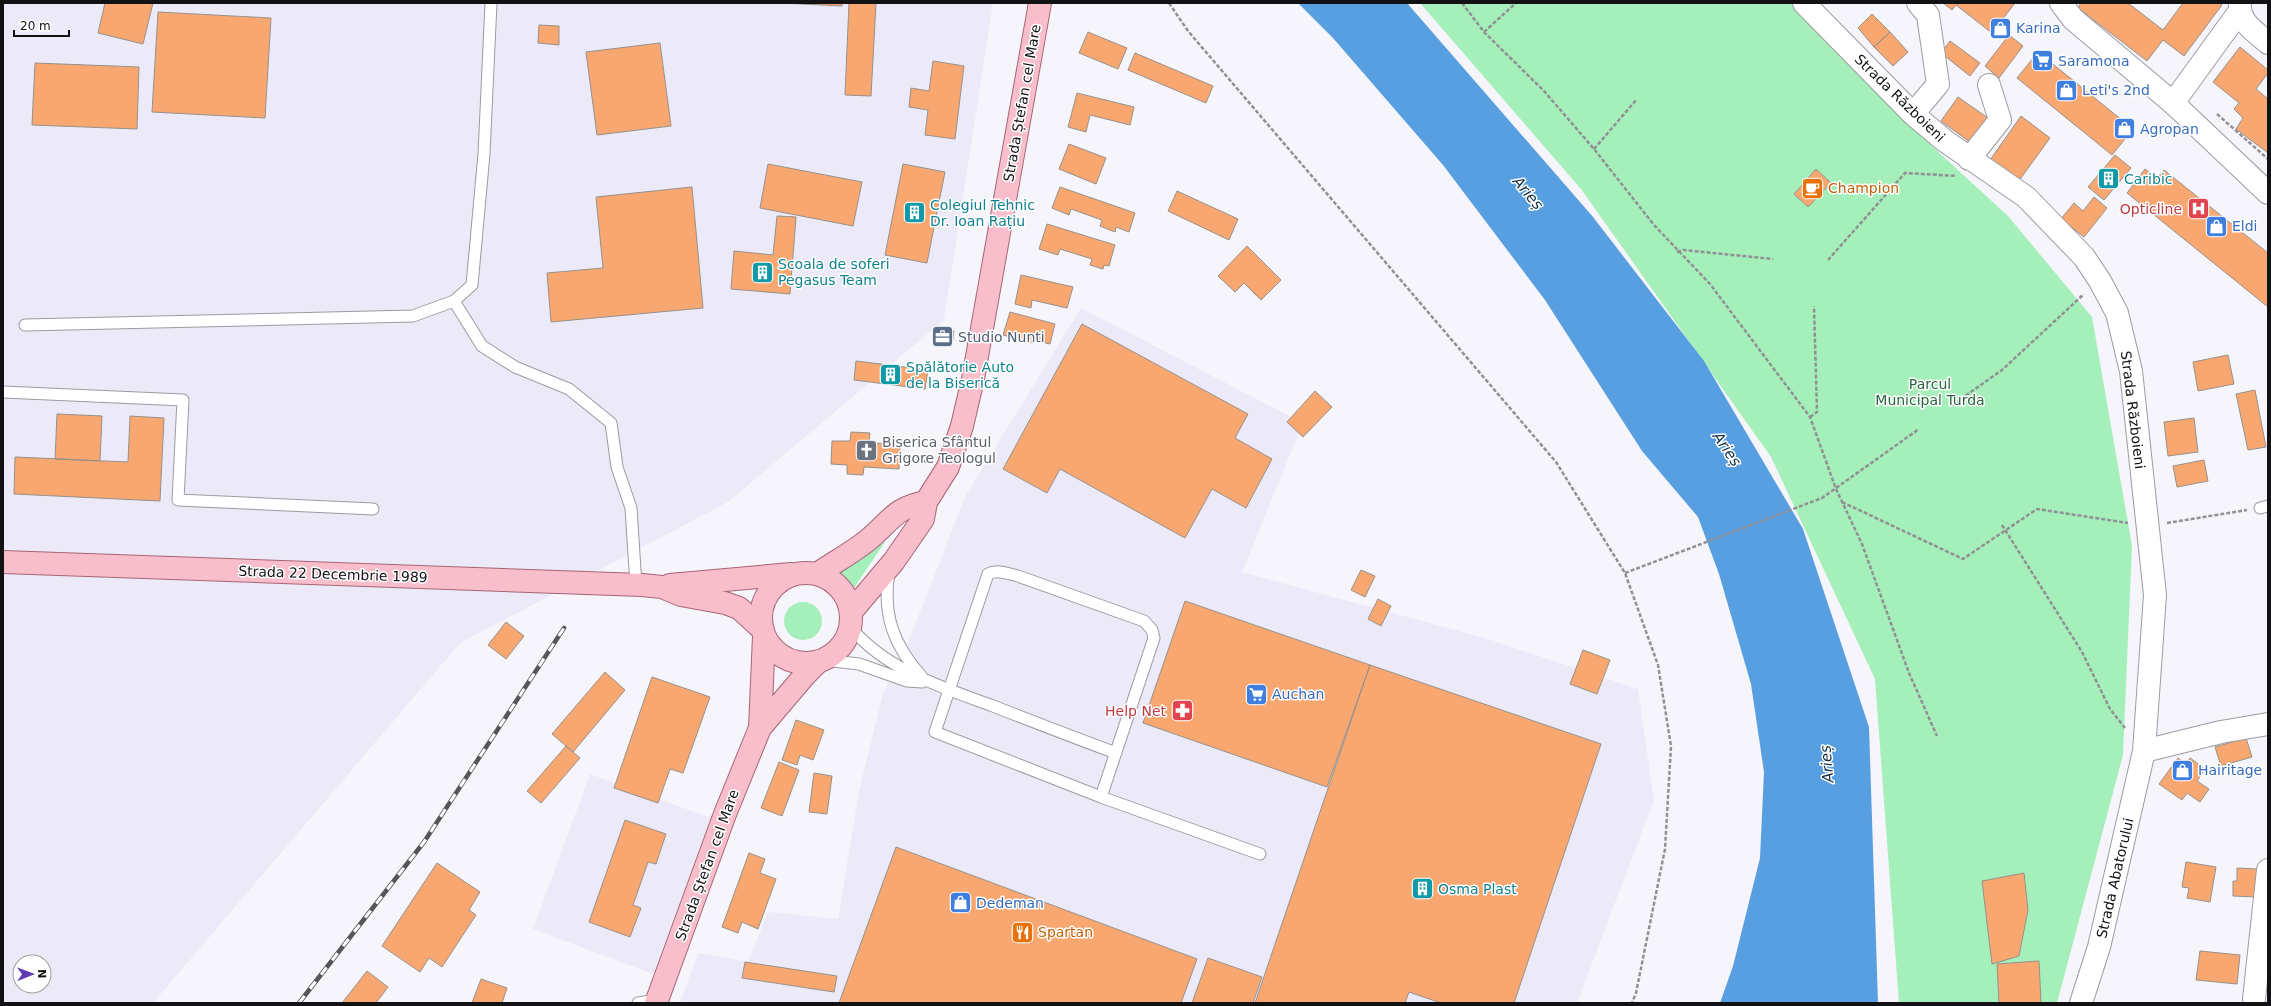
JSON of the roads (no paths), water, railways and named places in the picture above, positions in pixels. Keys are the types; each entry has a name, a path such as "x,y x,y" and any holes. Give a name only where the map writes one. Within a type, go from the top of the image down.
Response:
{"main road":[{"name":"Strada Ștefan cel Mare","path":"650,1002 760,728 805,675 821,661 839,650 848,637 851,620 923,519 926,502 948,467 962,426 973,379 1040,3"},
{"name":"Strada Ștefan cel Mare","path":"760,728 763,633 761,620 765,599 774,586 789,576 810,573 868,540 895,514 910,505 926,502"},
{"name":"Strada 22 Decembrie 1989","path":"3,562 662,587 677,584 810,573"},
{"path":"810,573 831,580 842,590 851,620"},
{"name":"Strada 22 Decembrie 1989","path":"662,587 681,595 719,601 739,608 763,633"},
{"path":"763,633 780,655 792,662 808,664 821,661"}],"street":[{"name":"Strada Războieni","path":"1804,3 1913,114 1945,141 2026,197 2084,257 2100,281 2117,313 2130,371 2155,595 2144,742"},
{"path":"1913,114 1938,84 1928,15 1918,3"},
{"path":"2061,3 2073,18 2173,102 2268,193"},
{"path":"2173,102 2240,8"},
{"path":"2240,8 2245,24 2268,42"},
{"path":"1977,163 2000,120 1989,85"},
{"path":"2144,742 2268,724"},
{"name":"Strada Abatorului","path":"2081,1003 2099,947 2144,742"},
{"path":"2254,999 2268,870"}],"lane":[{"path":"25,325 413,316 454,301 472,286 484,154 490,3"},
{"path":"454,301 482,346 515,367 569,388 611,422 617,467 631,508 636,585"},
{"path":"3,392 183,400 178,500 373,509"},
{"path":"890,566 887,586 888,614 896,642 905,658 927,682"},
{"path":"1101,797 1154,638 1152,630 1144,621 1018,576 1000,572 988,574 935,732 1101,797 1260,854"},
{"path":"851,620 864,643 895,664 927,682 1116,753"},
{"path":"821,661 859,664 907,681 927,682"}],"water":[{"name":"Arieș","path":"1298,3 1407,3 1593,217 1704,361 1803,529 1869,727 1878,1003 1720,1003 1733,966 1760,858 1764,772 1751,684 1719,574 1698,517 1642,451 1545,300 1443,165 1333,38"}],"railway":[{"path":"299,1003 424,842 564,628"}],"place":[{"name":"Karina","path":"2001,28"},
{"name":"Saramona","path":"2042,61"},
{"name":"Leti's 2nd","path":"2067,90"},
{"name":"Agropan","path":"2125,129"},
{"name":"Caribic","path":"2108,179"},
{"name":"Champion","path":"1812,188"},
{"name":"Opticline","path":"2198,209"},
{"name":"Colegiul Tehnic Dr. Ioan Rațiu","path":"915,213"},
{"name":"Eldi","path":"2217,226"},
{"name":"Scoala de soferi Pegasus Team","path":"762,272"},
{"name":"Studio Nunti","path":"942,337"},
{"name":"Spălătorie Auto de la Biserică","path":"891,375"},
{"name":"Biserica Sfântul Grigore Teologul","path":"866,450"},
{"name":"Auchan","path":"1256,694"},
{"name":"Help Net","path":"1182,711"},
{"name":"Hairitage","path":"2182,770"},
{"name":"Osma Plast","path":"1423,889"},
{"name":"Dedeman","path":"961,903"},
{"name":"Spartan","path":"1023,932"}],"park label":[{"name":"Parcul Municipal Turda","path":"1930,392"}]}
